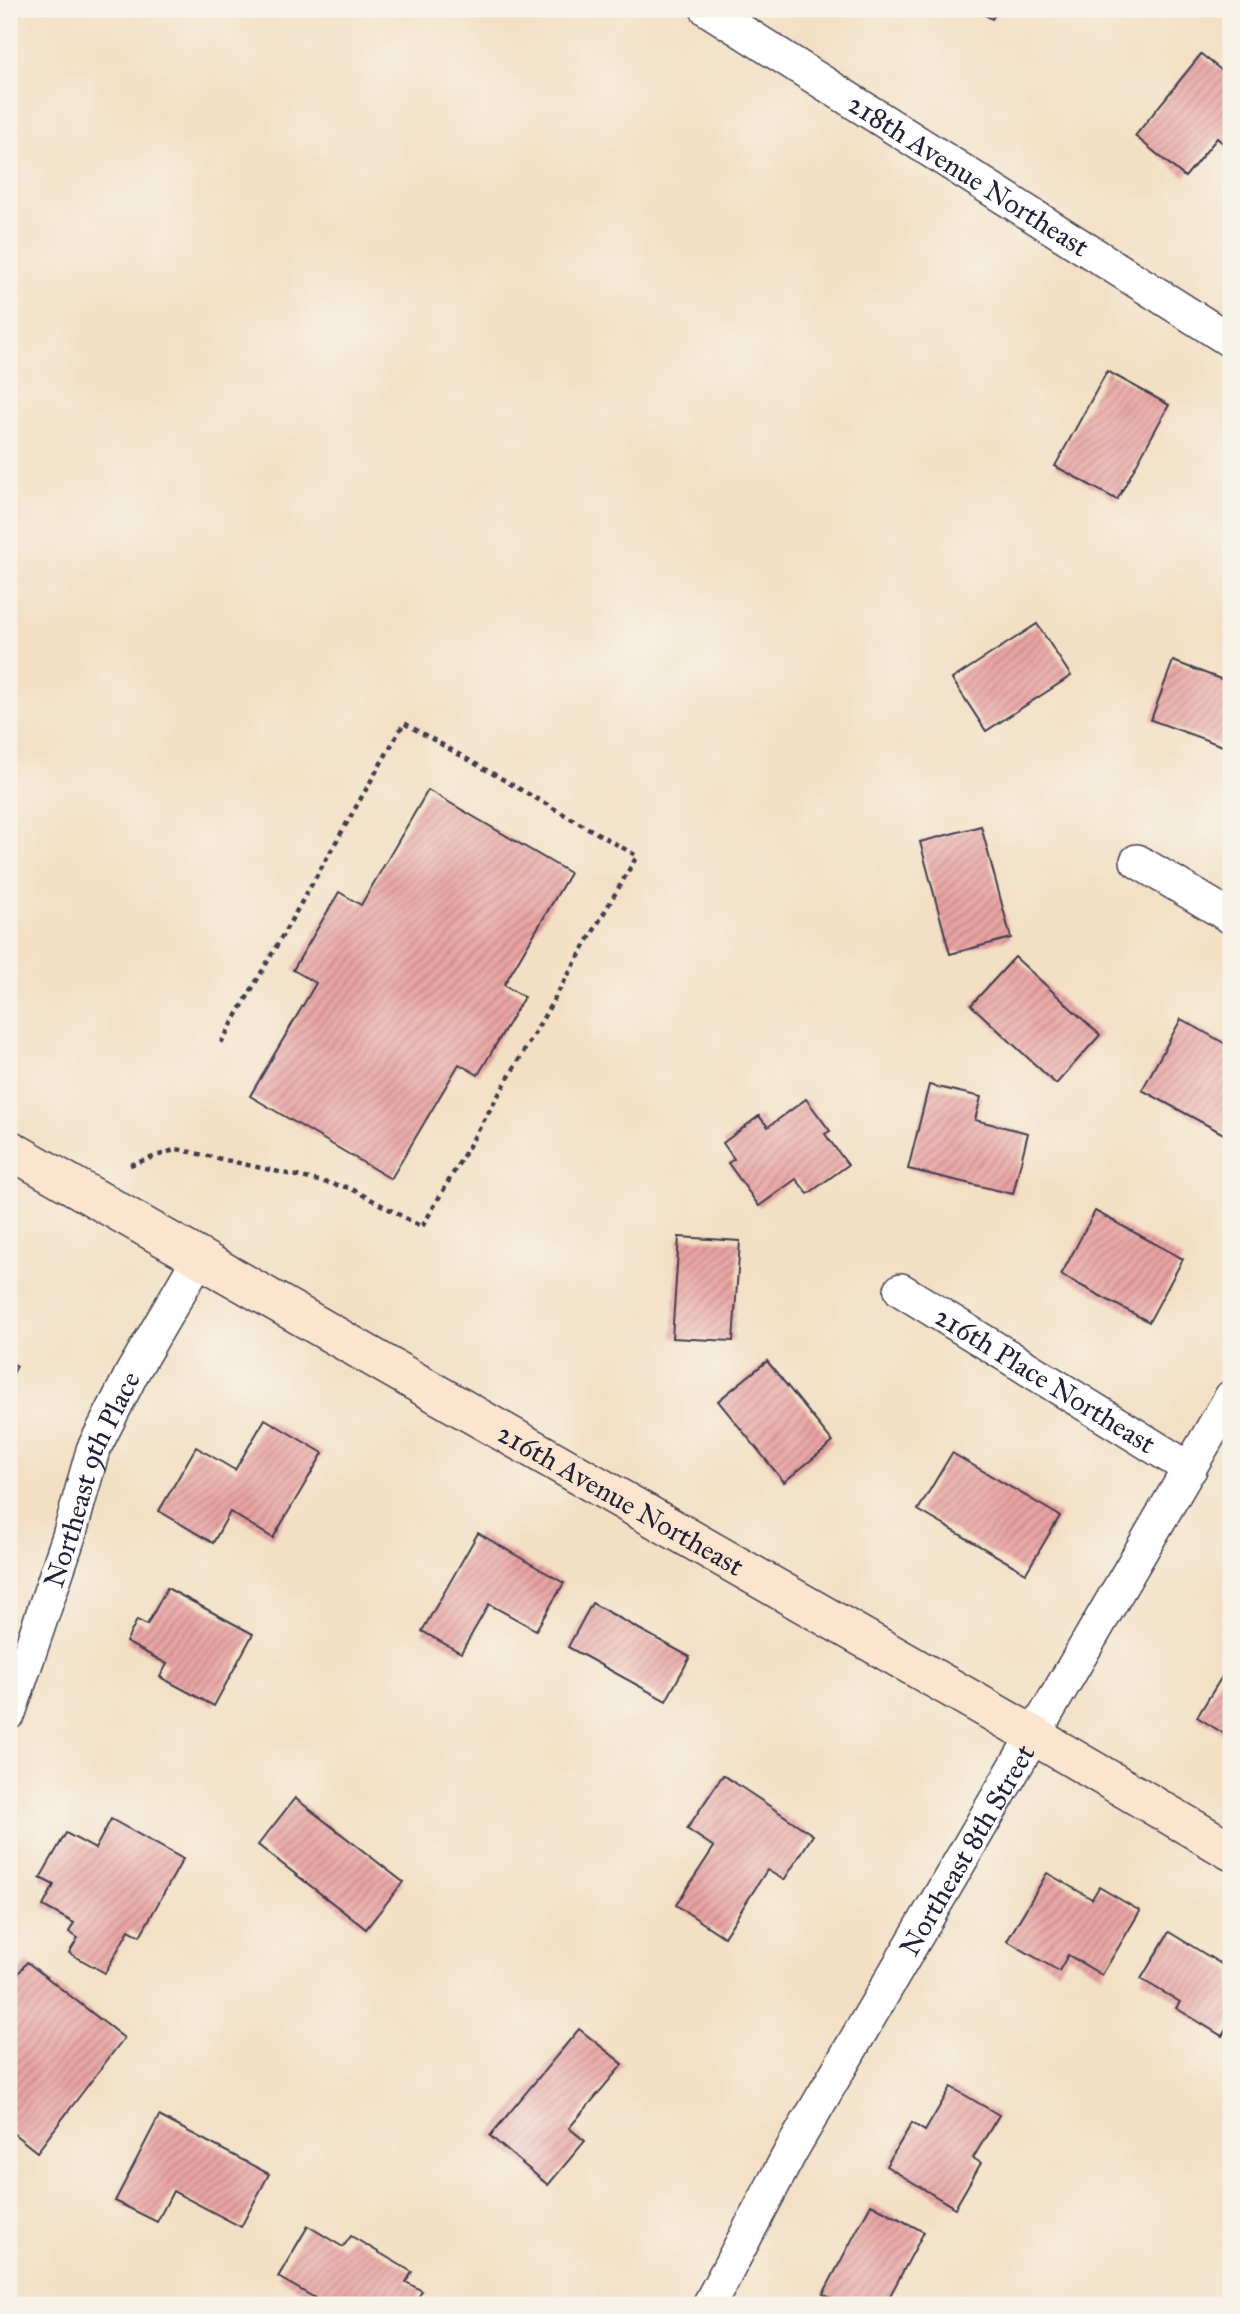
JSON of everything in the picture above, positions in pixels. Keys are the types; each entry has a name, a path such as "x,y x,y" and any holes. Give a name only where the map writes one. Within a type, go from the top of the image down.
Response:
{"street":[{"name":"218th Avenue Northeast","path":"708,9 1231,341"},
{"path":"1137,861 1231,918"},
{"name":"216th Avenue Northeast","path":"9,1149 1231,1851"},
{"name":"Northeast 9th Place","path":"9,1713 69,1536 93,1450 132,1373 199,1258"},
{"name":"216th Place Northeast","path":"901,1290 1189,1468"},
{"name":"Northeast 8th Street","path":"709,2305 791,2151 1231,1397"}],"path":[{"path":"131,1165 177,1149 350,1188 422,1227 637,856 404,723 221,1044"}],"building":[{"path":"974,9 998,9 992,19"},
{"path":"1201,54 1231,78 1231,150 1217,138 1185,177 1135,136"},
{"path":"1107,371 1169,405 1117,500 1055,466"},
{"path":"1037,624 1071,676 986,731 952,679"},
{"path":"1173,661 1231,683 1231,749 1151,720"},
{"path":"428,790 570,873 504,985 524,997 478,1075 459,1064 391,1179 250,1096 316,983 293,970 339,892 361,905"},
{"path":"981,826 1011,938 950,954 920,842"},
{"path":"1015,957 1100,1035 1056,1084 971,1005"},
{"path":"1181,1019 1231,1047 1231,1138 1142,1090"},
{"path":"929,1085 981,1097 975,1120 1028,1133 1013,1194 908,1169"},
{"path":"806,1099 830,1131 825,1134 848,1165 808,1194 796,1179 759,1206 728,1163 734,1159 723,1143 759,1116 768,1127"},
{"path":"1095,1211 1183,1259 1149,1322 1061,1275"},
{"path":"679,1237 740,1241 733,1341 672,1338"},
{"path":"767,1361 833,1442 784,1482 718,1401"},
{"path":"9,1362 17,1366 9,1381"},
{"path":"265,1419 323,1453 273,1538 230,1512 213,1543 159,1511 196,1447 235,1470"},
{"path":"952,1453 1060,1516 1026,1573 918,1510"},
{"path":"478,1533 564,1583 536,1630 489,1604 461,1653 422,1631"},
{"path":"167,1588 253,1634 214,1706 160,1677 167,1664 126,1642 137,1620 147,1625"},
{"path":"592,1603 690,1657 666,1701 568,1647"},
{"path":"1228,1667 1231,1669 1231,1738 1197,1717"},
{"path":"723,1775 813,1835 784,1880 767,1870 724,1937 676,1905 714,1847 687,1829"},
{"path":"295,1798 403,1882 366,1929 258,1845"},
{"path":"111,1819 183,1859 140,1936 129,1930 105,1973 69,1953 78,1938 69,1932 74,1923 43,1906 54,1885 40,1878 66,1833 95,1849"},
{"path":"1047,1873 1092,1899 1099,1887 1140,1911 1102,1975 1068,1955 1059,1971 1007,1941"},
{"path":"1169,1932 1231,1970 1231,2021 1222,2036 1176,2008 1180,2002 1141,1979"},
{"path":"27,1962 124,2038 37,2152 9,2130 9,2057 12,2054 9,2051 9,1986"},
{"path":"579,2029 623,2064 569,2128 585,2141 548,2185 490,2136"},
{"path":"951,2087 999,2115 973,2158 981,2163 955,2208 886,2166 912,2123 925,2131"},
{"path":"159,2116 269,2174 241,2227 173,2191 157,2222 115,2201"},
{"path":"871,2204 924,2232 885,2305 843,2305 823,2294"},
{"path":"308,2226 343,2247 351,2236 412,2272 406,2282 422,2291 414,2305 311,2305 315,2298 278,2277"}]}
